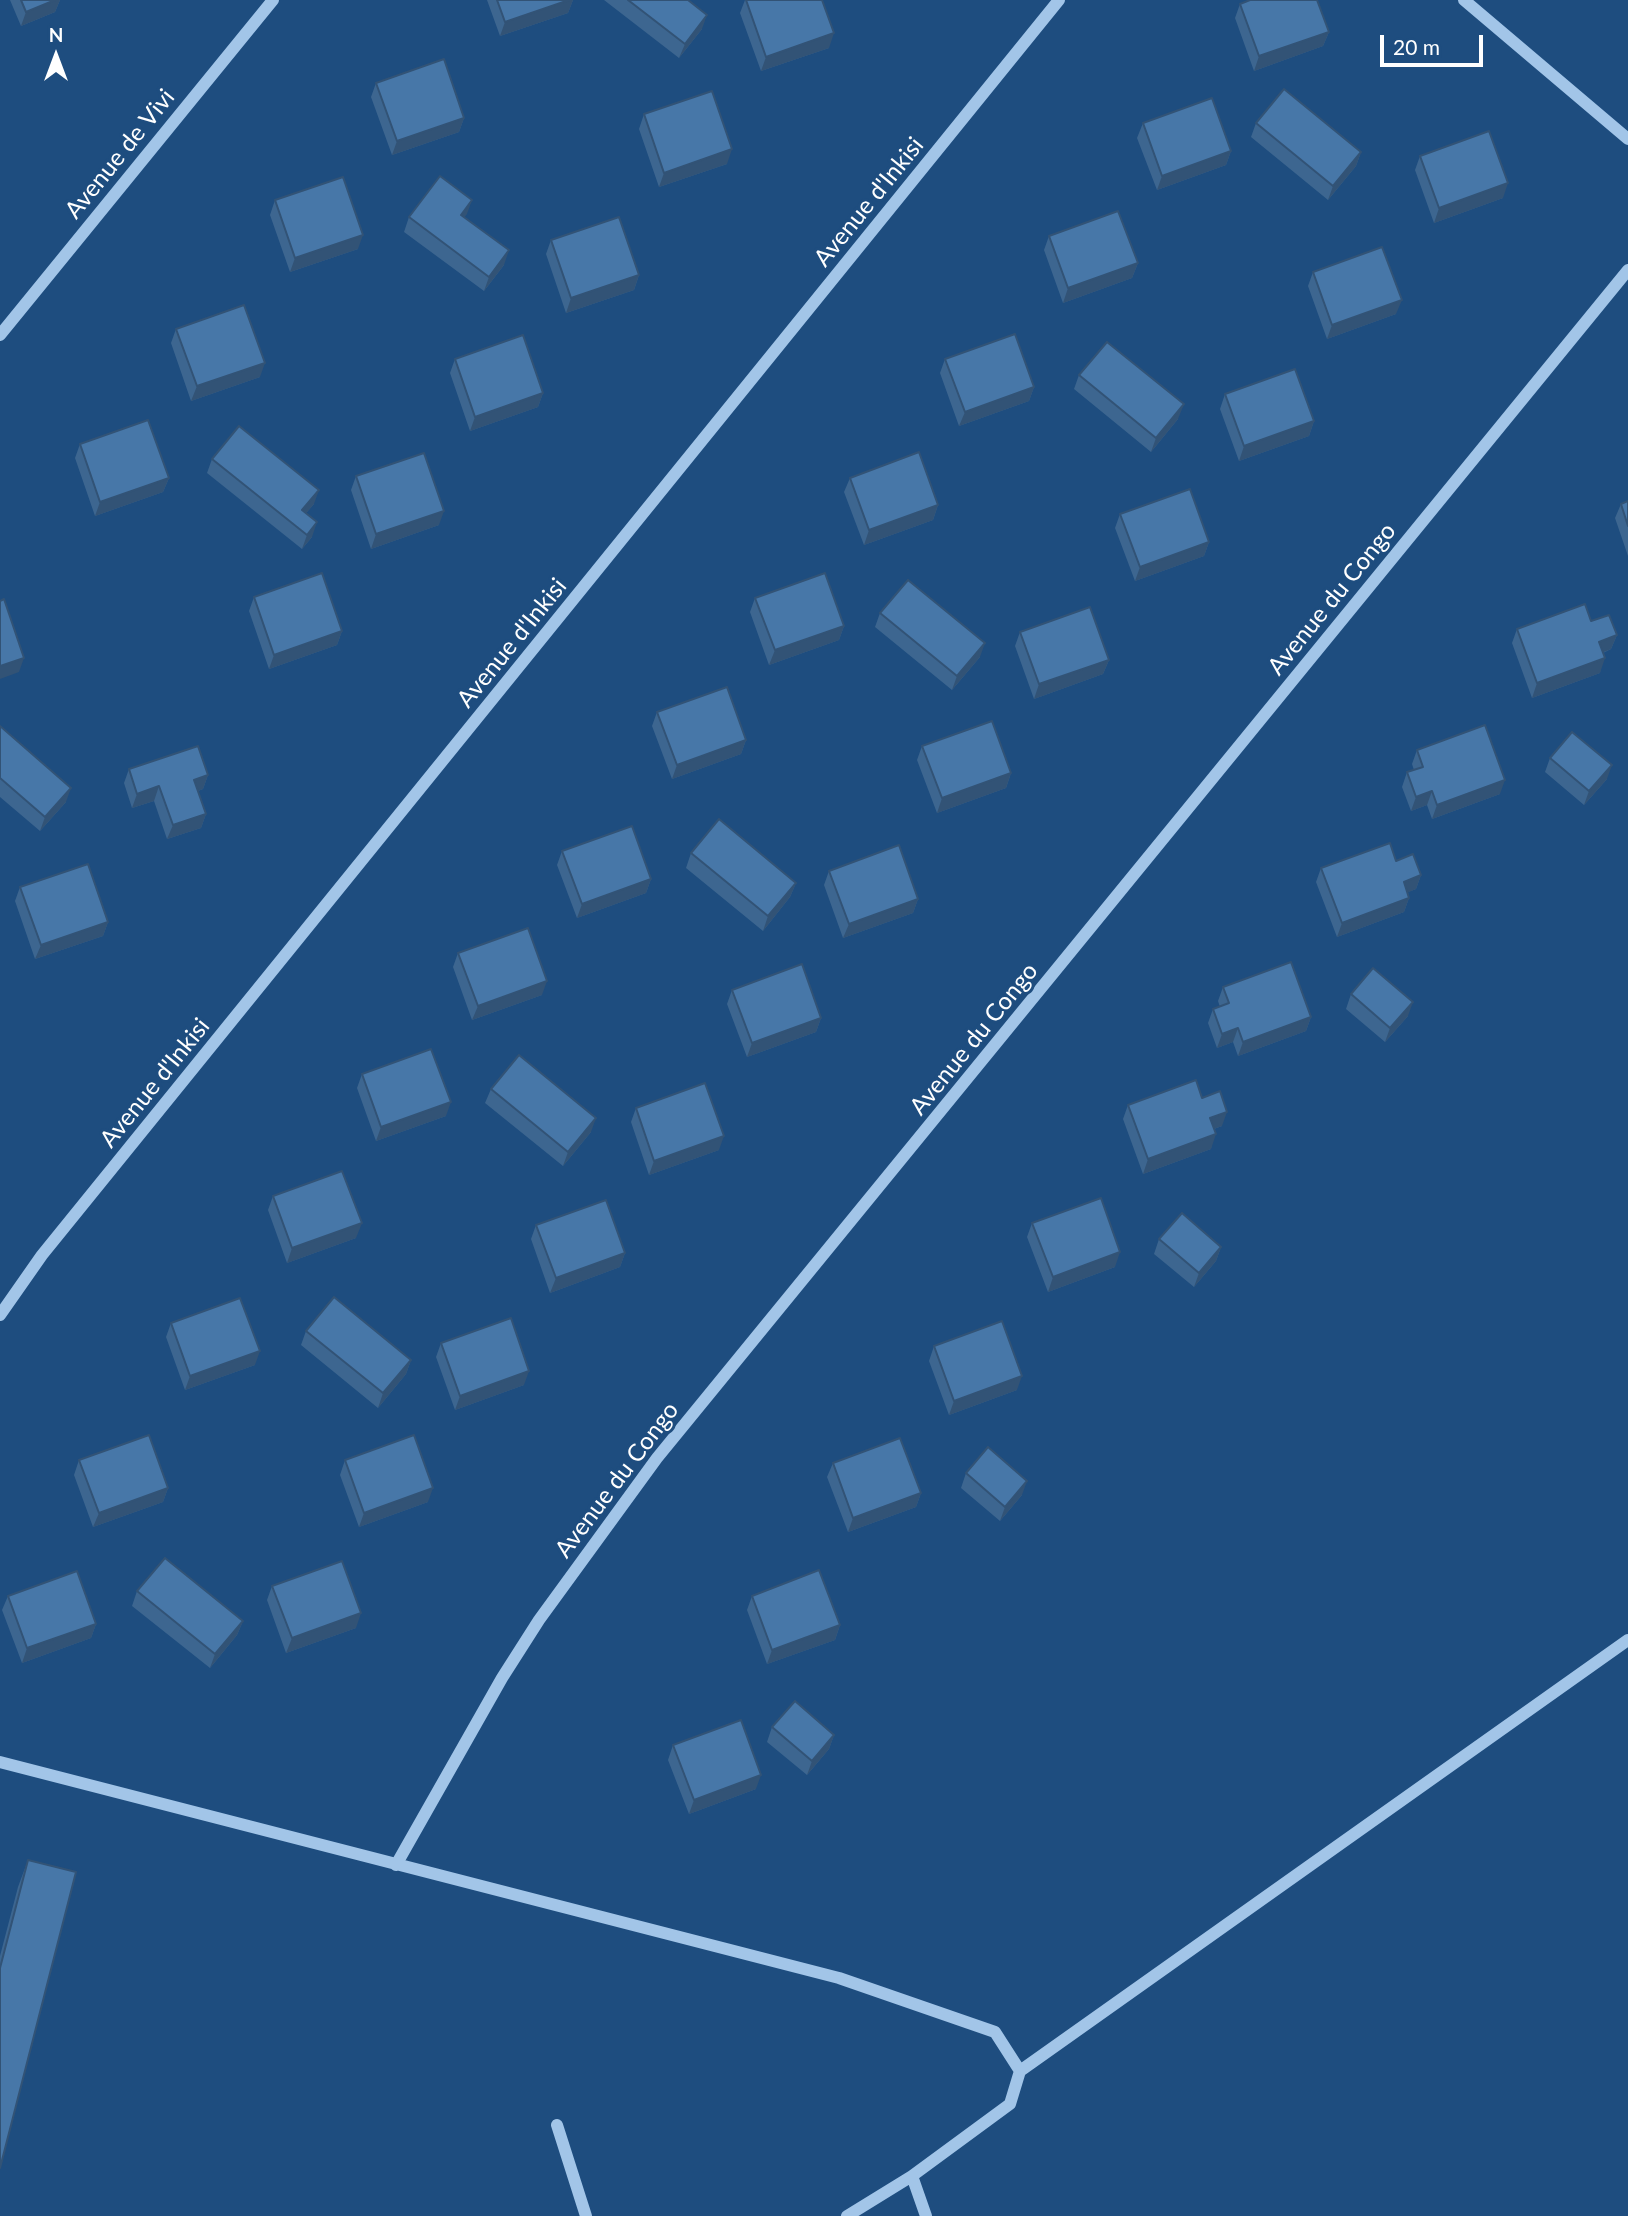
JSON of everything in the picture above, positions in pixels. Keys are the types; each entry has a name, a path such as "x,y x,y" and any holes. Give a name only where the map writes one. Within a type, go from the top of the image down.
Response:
{"street":[{"name":"Avenue de Vivi","path":"0,335 273,0"},
{"name":"Avenue d'Inkisi","path":"0,1315 42,1255 1059,0"},
{"path":"1464,0 1628,139"},
{"name":"Avenue du Congo","path":"396,1864 531,1631 657,1458 1628,270"},
{"path":"847,2216 912,2176 1010,2104 1020,2071 1628,1640"},
{"path":"0,1762 839,1978 995,2032 1020,2071"},
{"path":"557,2125 586,2216"},
{"path":"912,2176 926,2216"}],"building":[{"path":"21,0 55,0 26,12"},
{"path":"497,0 569,0 505,22"},
{"path":"628,0 688,0 707,15 685,44"},
{"path":"746,0 822,0 834,33 766,57"},
{"path":"1250,0 1317,0 1329,32 1259,56 1240,4"},
{"path":"444,59 464,118 397,141 376,83"},
{"path":"1284,89 1361,152 1333,186 1256,123"},
{"path":"712,91 732,149 664,173 644,114"},
{"path":"1212,98 1231,151 1162,176 1143,123"},
{"path":"1489,131 1508,183 1439,208 1420,156"},
{"path":"440,176 472,200 461,215 509,250 489,277 409,217"},
{"path":"343,177 363,235 295,258 275,200"},
{"path":"1118,211 1138,263 1068,288 1049,236"},
{"path":"619,217 639,275 571,298 551,240"},
{"path":"1382,247 1402,300 1332,325 1313,272"},
{"path":"244,305 265,363 197,386 176,329"},
{"path":"1015,334 1034,387 965,412 945,359"},
{"path":"523,335 543,393 475,417 455,359"},
{"path":"1107,342 1184,404 1156,438 1079,375"},
{"path":"1295,369 1314,421 1244,446 1225,394"},
{"path":"148,420 169,478 100,502 80,444"},
{"path":"239,426 319,490 302,510 317,522 307,535 212,459"},
{"path":"919,452 938,505 869,530 850,478"},
{"path":"424,453 444,511 376,534 356,476"},
{"path":"1190,489 1209,542 1140,567 1120,514"},
{"path":"1628,501 1628,526 1621,504"},
{"path":"322,573 342,631 274,655 254,597"},
{"path":"825,573 844,626 775,650 755,598"},
{"path":"908,580 985,643 957,676 880,613"},
{"path":"4,599 24,658 0,666 0,601"},
{"path":"1585,604 1591,621 1609,615 1617,635 1599,642 1605,658 1537,683 1517,629"},
{"path":"1090,607 1109,660 1039,684 1020,632"},
{"path":"727,687 746,740 677,765 657,712"},
{"path":"992,721 1011,773 942,798 922,746"},
{"path":"1485,725 1505,780 1437,805 1432,791 1416,797 1407,772 1423,767 1417,750"},
{"path":"0,726 71,788 45,817 0,778"},
{"path":"1572,732 1612,765 1589,791 1550,758"},
{"path":"198,746 208,775 194,780 206,814 173,825 159,786 137,794 129,769"},
{"path":"719,819 796,883 768,916 691,853"},
{"path":"632,826 651,879 582,904 562,851"},
{"path":"1390,843 1396,861 1413,854 1421,875 1404,882 1409,898 1342,923 1321,868"},
{"path":"899,845 918,899 849,924 829,871"},
{"path":"88,864 108,922 41,945 20,887"},
{"path":"528,928 547,981 478,1006 458,953"},
{"path":"1291,962 1311,1017 1243,1042 1238,1028 1222,1034 1213,1009 1229,1003 1223,987"},
{"path":"802,964 821,1018 752,1043 732,990"},
{"path":"1373,968 1413,1002 1390,1028 1351,994"},
{"path":"431,1049 451,1102 381,1127 362,1074"},
{"path":"519,1055 596,1118 568,1152 491,1089"},
{"path":"1196,1080 1202,1098 1220,1091 1227,1112 1210,1118 1216,1134 1148,1159 1128,1105"},
{"path":"705,1083 724,1136 654,1161 636,1108"},
{"path":"342,1171 362,1223 292,1248 273,1196"},
{"path":"1101,1198 1120,1252 1053,1277 1032,1223"},
{"path":"606,1200 625,1253 556,1278 536,1225"},
{"path":"1182,1213 1221,1247 1199,1273 1159,1239"},
{"path":"334,1297 411,1360 383,1393 306,1331"},
{"path":"240,1298 260,1351 190,1376 171,1323"},
{"path":"511,1318 529,1371 460,1396 441,1343"},
{"path":"1002,1321 1022,1376 954,1401 934,1346"},
{"path":"149,1435 168,1488 99,1513 79,1460"},
{"path":"414,1435 433,1488 364,1513 345,1460"},
{"path":"900,1438 921,1493 853,1518 833,1463"},
{"path":"988,1447 1027,1481 1005,1507 966,1473"},
{"path":"165,1558 243,1621 215,1654 137,1591"},
{"path":"342,1561 361,1613 292,1638 272,1586"},
{"path":"819,1570 840,1625 772,1650 752,1596"},
{"path":"77,1571 96,1624 27,1648 8,1596"},
{"path":"795,1701 834,1735 812,1761 772,1727"},
{"path":"741,1720 761,1775 694,1800 673,1745"},
{"path":"28,1860 76,1872 0,2168 0,1968"}]}
